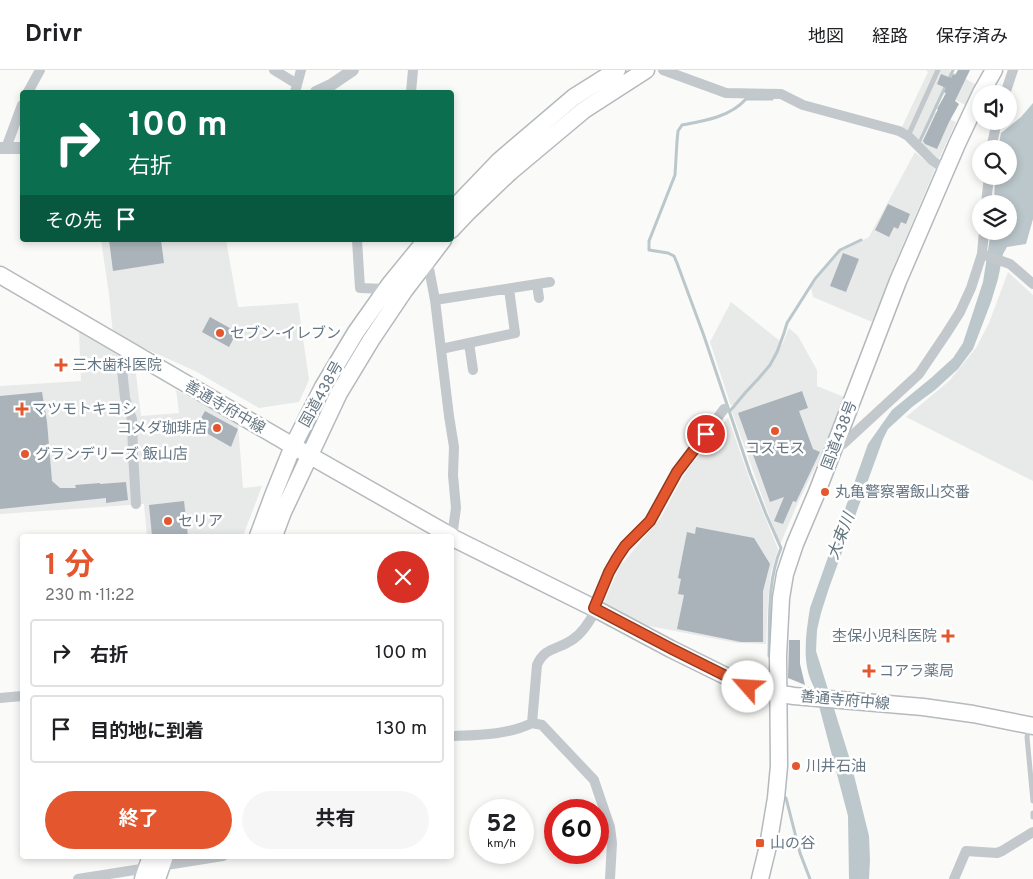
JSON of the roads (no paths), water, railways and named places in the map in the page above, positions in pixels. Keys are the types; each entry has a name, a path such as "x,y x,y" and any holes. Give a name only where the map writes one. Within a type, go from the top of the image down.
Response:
{"main road":[{"path":"454,208 499,161 574,97 617,70"},
{"path":"454,227 510,172 584,110 646,70"},
{"name":"国道438号","path":"760,879 768,846 779,766 778,656 781,598 785,574 795,544 898,282 970,116 994,70"},
{"name":"国道438号","path":"259,534 293,446 323,387 356,332 386,289 423,242"},
{"name":"国道438号","path":"275,534 339,393 404,291 441,242"},
{"name":"善通寺府中線","path":"0,275 446,534"},
{"name":"善通寺府中線","path":"454,538 596,608 748,687 778,694 809,698 924,707 973,714 1031,726"}],"street":[{"path":"29,90 40,70"},
{"path":"274,70 296,88 301,70"},
{"path":"322,90 353,70"},
{"path":"411,90 413,70"},
{"path":"663,70 726,93 781,94 803,105 899,131 908,136 933,161 946,170"},
{"path":"1008,85 1013,70"},
{"path":"20,110 3,148 20,148"},
{"path":"834,446 843,444 919,374 960,312 984,254 984,240"},
{"path":"357,242 360,288 386,289"},
{"path":"425,242 435,300 454,446 453,475 456,508 452,534"},
{"path":"984,254 1010,264 1033,284"},
{"path":"435,300 550,282"},
{"path":"537,284 539,298"},
{"path":"441,349 515,334 509,289"},
{"path":"469,343 474,370"},
{"path":"126,349 122,368 125,398 132,419 136,504"},
{"path":"532,724 537,665 541,657 548,651 572,641 588,623 596,608 609,572 617,558 625,546 650,521 677,472 724,409"},
{"path":"0,698 20,696"},
{"path":"454,736 520,729 532,724 542,725 594,780 610,826 612,843 610,879"},
{"path":"954,879 966,851 997,853 1033,833"},
{"path":"78,879 204,859"}],"lane":[{"path":"908,136 938,70"},
{"path":"1031,726 1027,737 1033,801"}],"water":[{"name":"大束川","path":"1033,103 1033,219 1026,244 1007,247 1003,254 991,302 973,349 958,369 888,429 829,588 817,630 816,651 851,763 869,836 869,879 849,879 848,816 814,687 807,668 806,638 810,608 868,444 892,410 953,358 963,343 983,282 990,240 1017,240 1017,195 994,195 995,185 1017,185 1017,140 1000,140 1001,133 1005,130 1017,130 1017,120"}],"waterway":[{"path":"919,143 953,70"},
{"path":"769,656 771,587 781,548 750,473 704,336 674,256 668,253 649,250 649,241 675,175 678,131 682,125 708,120 725,114 746,99 772,99"},
{"path":"730,411 770,365 777,352 787,323 815,279 840,250 861,240"},
{"path":"786,798 800,853 810,879"}],"place":[{"name":"セブン-イレブン","path":"220,333"},
{"name":"三木歯科医院","path":"61,365"},
{"name":"マツモトキヨシ","path":"22,409"},
{"name":"コメダ珈琲店","path":"217,428"},
{"name":"コスモス","path":"775,431"},
{"name":"グランデリーズ 飯山店","path":"25,454"},
{"name":"丸亀警察署飯山交番","path":"825,492"},
{"name":"セリア","path":"168,521"},
{"name":"杢保小児科医院","path":"948,636"},
{"name":"コアラ薬局","path":"869,671"},
{"name":"川井石油","path":"796,766"},
{"name":"山の谷","path":"760,843"}]}
